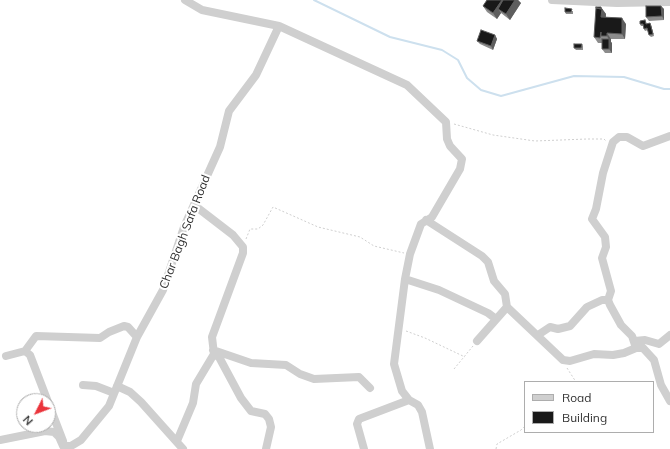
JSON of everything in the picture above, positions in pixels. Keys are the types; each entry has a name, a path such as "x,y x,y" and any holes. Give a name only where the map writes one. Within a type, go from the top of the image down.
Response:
{"street":[{"path":"185,0 202,10 279,26 407,85 446,122 447,139 450,146 462,159 460,169 432,217 421,224 410,254 405,279 394,364 399,386 409,400 418,405 422,412 430,449"},
{"path":"552,0 617,3 670,2"},
{"name":"Char Bagh Safa Road","path":"67,448 81,440 109,406 137,337 163,290 184,227 220,147 229,111 256,76 279,26"},
{"path":"670,136 643,146 627,137 619,137 614,142 603,173 596,209 592,219 605,237 606,247 602,258 611,291 608,300 621,325 636,344 654,360 661,385 670,401"},
{"path":"194,206 232,235 243,247 243,253 212,337 214,352 241,398 251,411 265,414 269,419 271,427 266,449"},
{"path":"426,220 482,256 488,262 494,281 505,294 507,307 563,360 570,361 594,354 624,353 636,344 645,340 659,344 670,335"},
{"path":"405,279 439,290 488,313 496,319"},
{"path":"538,335 550,327 558,328 570,326 587,307 602,300 608,300"},
{"path":"477,341 507,307"},
{"path":"6,356 25,351 36,336 100,338 109,332 124,326 137,337"},
{"path":"25,351 30,355 67,448"},
{"path":"214,352 251,363 286,365 300,374 314,379 358,377 370,388"},
{"path":"177,441 193,403 196,384 214,352"},
{"path":"83,385 130,392 183,449"},
{"path":"364,449 356,424 359,419 409,400"},
{"path":"0,440 45,431 54,432 67,448"}],"path":[{"path":"446,122 494,135 535,141 604,139 610,152"},
{"path":"243,247 250,229 258,229 263,225 273,207 318,226 360,237 374,246 410,254"},
{"path":"398,330 408,331 465,357"},
{"path":"454,369 477,341"},
{"path":"570,361 566,368 575,381"},
{"path":"496,449 498,444 524,427"}],"building":[{"path":"487,0 502,0 493,13 483,6"},
{"path":"503,0 515,0 506,14 498,9"},
{"path":"646,6 661,6 662,16 646,17"},
{"path":"565,8 572,9 571,12 565,12"},
{"path":"596,8 602,9 601,17 622,18 622,34 607,33 607,36 601,36 601,32 600,38 594,37"},
{"path":"645,20 646,24 650,23 653,34 649,35 647,28 644,29 643,24 640,24 640,21"},
{"path":"481,30 495,35 491,46 477,41"},
{"path":"602,39 609,39 609,49 602,49"},
{"path":"574,44 582,44 581,48 574,48"}],"waterway":[{"path":"314,0 390,37 442,50 458,60 467,78 481,90 501,96 574,76 624,77 664,89 670,89"}]}
